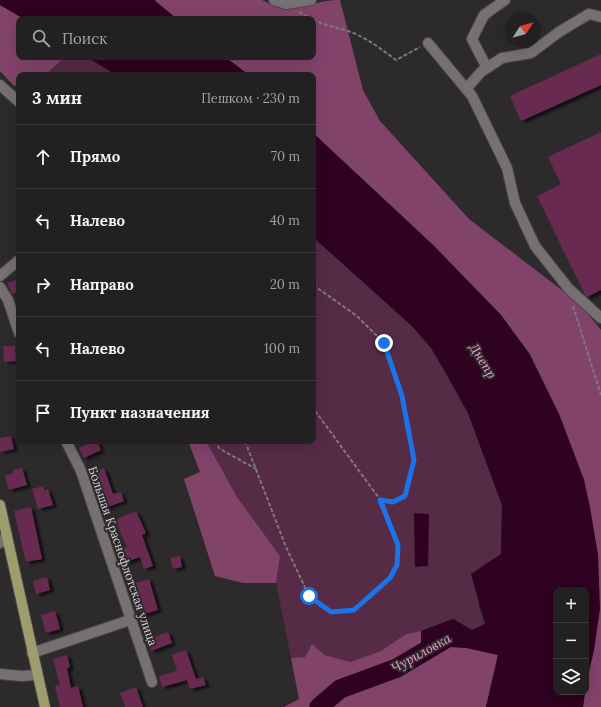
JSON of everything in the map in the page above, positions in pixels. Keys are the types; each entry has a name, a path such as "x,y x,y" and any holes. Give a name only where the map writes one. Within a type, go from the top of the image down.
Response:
{"main road":[{"path":"0,505 45,707"}],"street":[{"path":"274,0 286,4 311,0"},
{"path":"487,68 472,39 484,15 505,0"},
{"path":"466,89 487,68 502,58 531,53 559,32 589,14 601,17"},
{"path":"428,43 472,96 507,168 515,203 535,246 569,289 601,318"},
{"path":"0,85 16,99"},
{"path":"0,276 16,263"},
{"path":"0,287 8,300 16,324"},
{"name":"Большая Краснофлотская улица","path":"68,444 81,471 152,682"},
{"path":"0,543 7,535"},
{"path":"32,653 130,620"},
{"path":"0,674 21,676 37,675"}],"path":[{"path":"316,22 349,31 372,42 396,60 428,43"},
{"path":"316,287 357,316 384,343 402,396 414,460 405,496 393,502 380,500"},
{"path":"569,289 575,314 583,333 601,395"},
{"path":"246,444 286,547 309,596 331,612 354,610 390,578 397,565 398,545 380,500 316,412"},
{"path":"216,444 220,450 256,469"}],"shaded area":[{"path":"154,0 262,0 284,8 293,8 340,0 363,90 380,121 469,219 580,304 601,330 601,707 583,707 585,695 589,695 589,658 598,555 584,480 559,414 530,354 501,315 433,245 316,136 316,72 245,72 229,60 316,60 316,16 173,16"},
{"path":"0,5 19,16 16,16 16,60 62,60 48,72 16,72 16,86 14,86 0,71"},
{"path":"62,60 92,60 111,72 48,72"},
{"path":"316,240 412,326 431,348 468,413 502,505 501,554 478,605 485,624 472,630 453,619 421,631 406,634 381,651 350,662 325,655 312,644 305,657 291,658 276,583 280,556 237,497 208,444 316,444"},
{"path":"189,444 208,444 237,497 280,556 276,583 243,583 215,576 184,479 200,472"},
{"path":"421,631 421,645 467,648 498,655 486,707 284,707 299,699 291,658 305,657 312,644 325,655 350,662 381,651 406,634"}],"water":[{"path":"0,0 154,0 173,16 19,16 0,5"},
{"path":"92,60 229,60 245,72 111,72"},
{"name":"Днепр","path":"316,136 433,245 501,315 529,354 559,414 584,480 590,507 598,555 600,609 589,672 589,587 553,587 553,695 585,695 583,707 486,707 498,655 467,648 421,645 421,631 453,619 472,630 485,624 471,574 501,554 502,505 468,413 431,348 412,326 316,240"},
{"path":"414,513 429,514 428,566 415,567"}],"building":[{"path":"601,54 601,85 521,121 510,96"},
{"path":"601,132 601,290 587,297 537,196 561,184 548,157"},
{"path":"16,280 16,293 12,294 7,283"},
{"path":"3,346 15,346 16,361 4,362"},
{"path":"11,436 14,449 0,452 0,438"},
{"path":"88,444 98,444 101,450 84,458 79,448"},
{"path":"22,468 27,485 9,490 5,476 14,473 13,470"},
{"path":"104,468 113,494 121,492 124,501 105,508 94,471"},
{"path":"43,486 44,490 48,489 53,505 38,509 32,489"},
{"path":"31,507 42,559 26,562 14,511"},
{"path":"136,511 146,533 142,535 153,566 144,569 140,557 120,564 117,555 121,553 120,550 127,547 115,520"},
{"path":"180,556 182,567 173,569 170,558"},
{"path":"47,577 50,590 36,594 33,581"},
{"path":"149,579 158,610 141,615 130,585"},
{"path":"55,611 60,629 46,633 41,615"},
{"path":"168,632 172,643 151,651 147,640"},
{"path":"186,650 196,679 203,677 206,685 190,689 187,680 162,687 159,676 177,671 172,655"},
{"path":"67,655 70,667 67,668 71,688 78,686 83,707 60,707 55,686 60,685 53,659"},
{"path":"136,687 143,707 125,707 120,693"}],"waterway":[{"name":"Чуриловка","path":"319,707 340,689 397,668 454,634"}],"route":[{"path":"309,596 331,612 354,610 390,578 397,565 398,545 384,505 380,500 393,502 405,496 414,460 402,396 384,343"}]}
